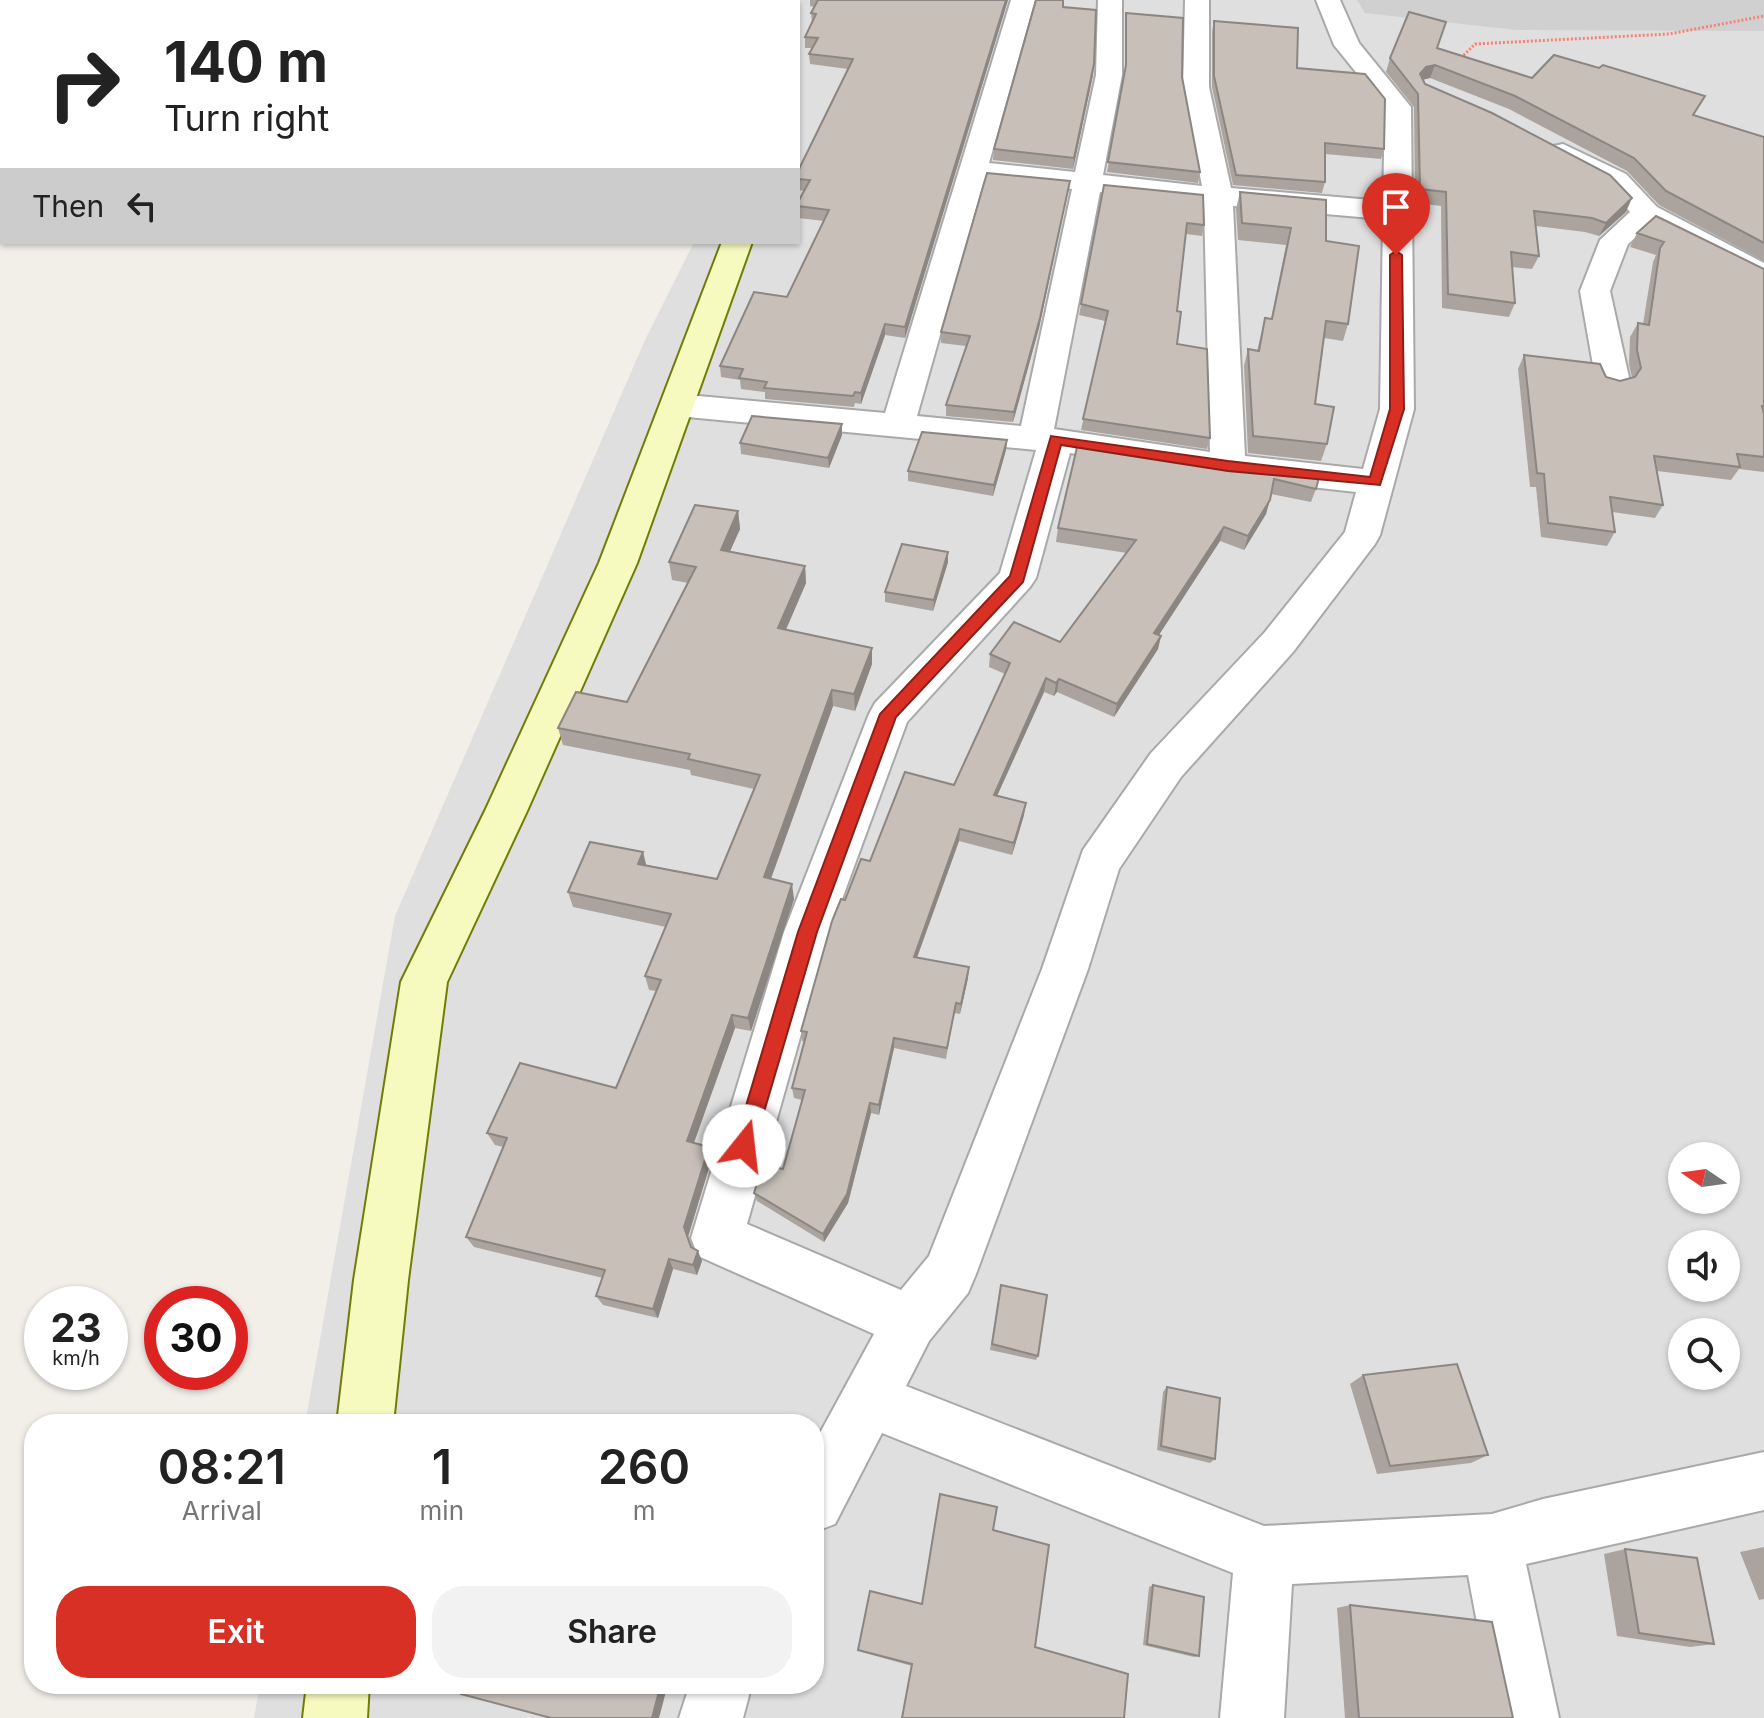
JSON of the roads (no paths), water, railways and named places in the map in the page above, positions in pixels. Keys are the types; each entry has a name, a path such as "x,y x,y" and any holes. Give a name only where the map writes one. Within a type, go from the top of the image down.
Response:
{"main road":[{"path":"366,1414 381,1280 424,982 506,811 618,563 736,244"},
{"path":"335,1718 337,1694"}],"street":[{"path":"898,425 974,170 1004,56 1023,0"},
{"path":"910,1322 717,1238 807,932 889,714 1017,578 1045,439 1086,180 1109,75 1110,0"},
{"path":"1197,0 1196,87 1218,196 1228,466"},
{"path":"824,1484 910,1322 949,1274 1065,969 1099,863 1166,765 1279,642 1362,535 1397,409 1398,107 1347,45 1328,0"},
{"path":"1538,139 1616,180 1647,213 1764,275"},
{"path":"974,170 1396,211"},
{"path":"1613,382 1595,291 1615,240 1647,213"},
{"path":"677,405 1045,439 1228,466 1375,482"},
{"path":"869,1400 1264,1556 1492,1544 1543,1529 1764,1481"},
{"path":"1492,1544 1527,1718"},
{"path":"1252,1718 1264,1556"},
{"path":"711,1718 718,1694"}]}
